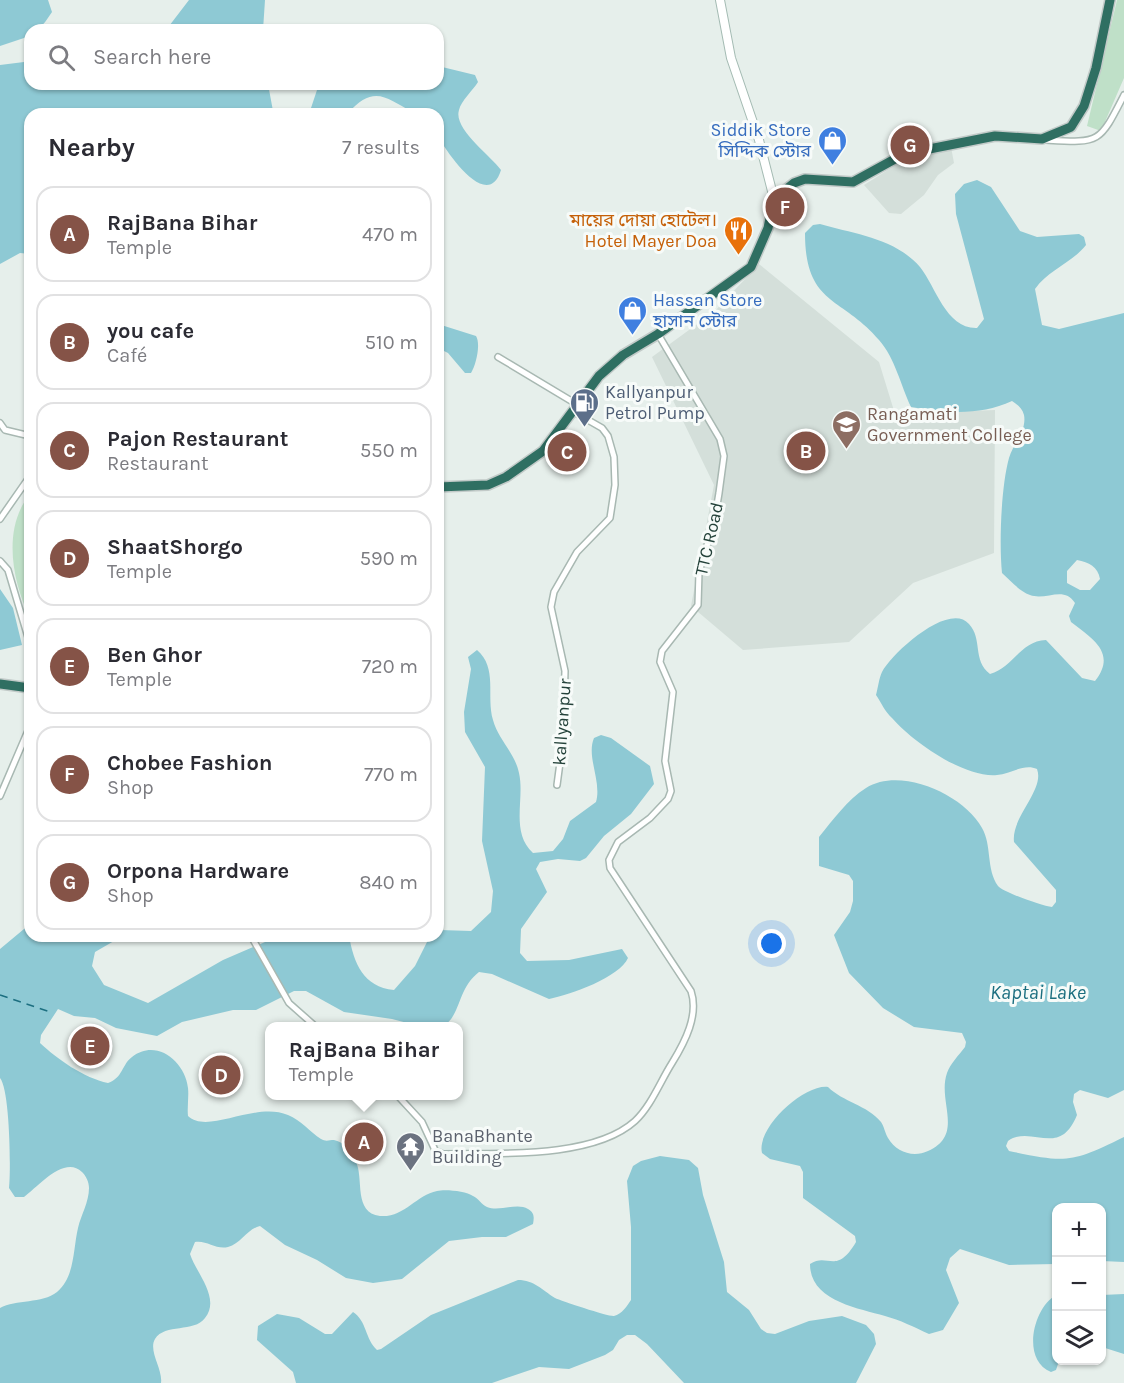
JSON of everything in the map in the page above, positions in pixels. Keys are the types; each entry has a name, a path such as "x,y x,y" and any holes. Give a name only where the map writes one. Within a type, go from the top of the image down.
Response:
{"highway":[{"path":"444,487 488,485 506,477 543,451 599,375 623,355 658,334 751,267 768,228 774,199 794,183 806,179 853,182 904,154 995,136 1042,139 1071,127 1084,106 1096,68 1110,0"},
{"path":"0,684 24,687"}],"main road":[{"path":"720,0 731,58 759,140 774,199"}],"street":[{"path":"1042,139 1086,142 1095,138 1104,133 1124,95"},
{"name":"TTC Road","path":"402,1100 422,1122 435,1150 443,1154 551,1149 589,1144 623,1130 646,1108 678,1054 693,1016 694,1001 691,990 610,868 609,860 618,842 651,818 668,799 670,782 666,761 674,692 660,662 662,651 698,605 699,572 714,523 724,456 720,439 658,334"},
{"name":"kallyanpur","path":"498,357 576,408 602,428 608,436 614,457 615,485 610,518 577,552 554,592 551,607 565,671 563,740 557,785"},
{"path":"0,423 5,430 24,435"},
{"path":"0,519 24,485"},
{"path":"0,561 8,570 24,624"},
{"path":"0,796 24,740"},
{"path":"255,942 289,1004 310,1022"}],"shaded area":[{"path":"951,147 954,163 938,175 924,195 901,214 889,213 864,185 905,159"},
{"name":"Rangamati Government College","path":"759,264 879,362 895,414 995,410 994,553 913,583 849,642 743,650 691,606 714,485 652,357 715,311"}],"green space":[{"path":"1117,0 1124,0 1124,78 1101,131 1087,126"},
{"path":"24,503 24,603 18,588 13,555 13,538"}],"water":[{"path":"0,0 48,0 52,12 43,24 24,24 24,38 0,46"},
{"path":"189,0 265,0 263,24 171,24"},
{"path":"24,62 24,90 269,90 272,108 24,108 24,253 20,253 0,264 0,65"},
{"path":"444,67 475,75 478,82 459,110 461,125 501,170 495,181 487,185 478,183 468,176 444,146 444,108 405,108 387,98 372,96 353,108 311,108 317,90 444,90"},
{"name":"Kaptai Lake","path":"977,180 991,187 1020,231 1037,237 1079,234 1084,237 1086,245 1074,257 1040,282 1035,289 1042,325 1059,329 1124,313 1124,1090 1108,1098 1080,1090 1074,1094 1073,1102 1077,1115 1070,1128 1062,1135 1054,1138 1017,1137 1008,1141 1006,1146 1009,1151 1057,1159 1080,1156 1124,1137 1124,1262 1106,1261 1106,1203 1052,1203 1052,1264 1009,1265 960,1249 950,1258 946,1270 959,1303 943,1330 929,1334 896,1320 837,1301 818,1287 812,1277 810,1264 822,1260 837,1261 843,1258 856,1242 855,1236 803,1198 803,1172 800,1166 770,1159 762,1153 762,1143 774,1120 795,1100 818,1088 828,1087 875,1116 882,1124 891,1143 911,1154 928,1151 939,1144 948,1126 945,1084 948,1070 965,1047 966,1042 962,1033 914,1027 883,1008 849,973 834,935 850,912 853,901 853,881 849,875 819,866 819,837 859,793 880,782 896,780 930,787 947,795 973,816 982,828 994,879 1001,889 1052,907 1056,902 1056,890 1014,842 1017,823 1036,786 1037,769 1027,767 997,775 970,771 955,765 940,757 901,727 887,713 876,695 882,672 897,653 922,632 948,619 960,619 969,624 976,636 981,662 990,674 1005,666 1030,645 1046,640 1082,678 1095,681 1101,671 1104,662 1100,647 1071,622 1069,616 1075,603 1071,598 1060,594 1030,595 1002,573 1001,532 1004,484 1009,458 1022,432 1024,415 1020,407 1012,401 988,409 963,412 911,407 885,347 865,326 828,297 819,287 811,274 807,257 805,233 813,225 820,224 886,243 899,249 920,267 943,305 957,322 977,328 984,319 956,214 955,194 964,184","holes":["1077,560 1089,564 1097,571 1100,579 1090,590 1080,590 1067,583 1067,571"]},
{"path":"444,326 476,336 477,354 471,373 465,373 444,351"},
{"path":"0,589 13,608 22,645 0,650"},
{"path":"477,650 487,665 493,720 517,766 520,783 520,825 526,845 533,853 553,851 563,839 570,821 596,802 597,786 592,753 594,738 601,735 611,738 650,766 654,784 631,814 604,836 586,858 580,861 558,859 540,862 536,869 547,892 521,929 520,953 527,961 569,960 622,949 628,958 623,965 593,984 549,999 492,974 479,972 467,986 449,1022 404,1022 344,1012 306,991 294,991 256,1010 233,1010 182,1022 157,1036 116,1028 95,1018 74,1016 58,1009 41,1035 40,1043 71,1067 108,1083 117,1078 132,1057 141,1052 159,1051 168,1055 175,1061 186,1078 188,1116 197,1121 207,1122 261,1112 275,1112 293,1117 321,1139 338,1141 348,1148 358,1169 361,1194 366,1209 380,1216 396,1214 430,1193 450,1190 470,1194 485,1206 492,1208 524,1207 533,1214 533,1224 506,1237 449,1241 402,1279 373,1283 346,1278 317,1260 285,1245 260,1226 251,1230 237,1243 224,1248 204,1242 195,1242 190,1254 209,1294 209,1310 200,1323 165,1331 155,1339 153,1349 161,1383 0,1383 0,1308 51,1296 63,1286 70,1271 89,1188 82,1172 67,1167 51,1174 24,1197 15,1197 9,1188 8,1113 0,1078 0,949 24,929 24,942 112,942 95,952 92,966 104,985 148,1003 223,960 265,942 351,942 357,964 367,979 383,988 394,990 415,966 427,942 444,942 444,930 471,931 491,912 493,891 482,841 485,767 465,732 464,712 471,669 468,657"},
{"path":"660,1156 689,1160 698,1168 703,1195 724,1262 727,1292 749,1310 761,1329 775,1334 809,1321 842,1316 866,1325 874,1334 876,1344 856,1383 684,1383 647,1344 635,1335 627,1335 605,1355 569,1369 539,1367 492,1383 296,1383 293,1372 257,1340 258,1326 277,1314 299,1318 325,1334 332,1334 353,1312 361,1320 370,1341 377,1350 431,1315 518,1280 533,1284 566,1302 604,1314 617,1315 631,1300 631,1227 627,1181 633,1166 641,1161"},
{"path":"1124,1294 1124,1354 1106,1348 1106,1295"},
{"path":"1052,1298 1052,1365 1058,1365 1056,1370 1051,1372 1042,1366 1033,1346 1036,1322"}],"ferry route":[{"path":"0,995 53,1013"}],"place":[{"name":"Orpona Hardware","path":"910,145"},
{"name":"Siddik Store সিদ্দিক স্টোর","path":"832,166"},
{"name":"Chobee Fashion","path":"785,207"},
{"name":"মায়ের দোয়া হোটেল। Hotel Mayer Doa","path":"738,256"},
{"name":"Hassan Store হাসান স্টোর","path":"632,336"},
{"name":"Kallyanpur Petrol Pump","path":"584,428"},
{"name":"Rangamati Government College","path":"846,450"},
{"name":"you cafe","path":"806,451"},
{"name":"Pajon Restaurant","path":"567,452"},
{"name":"Ben Ghor","path":"90,1046"},
{"name":"ShaatShorgo","path":"221,1075"},
{"name":"RajBana Bihar","path":"364,1142"},
{"name":"BanaBhante Building","path":"411,1172"}]}
